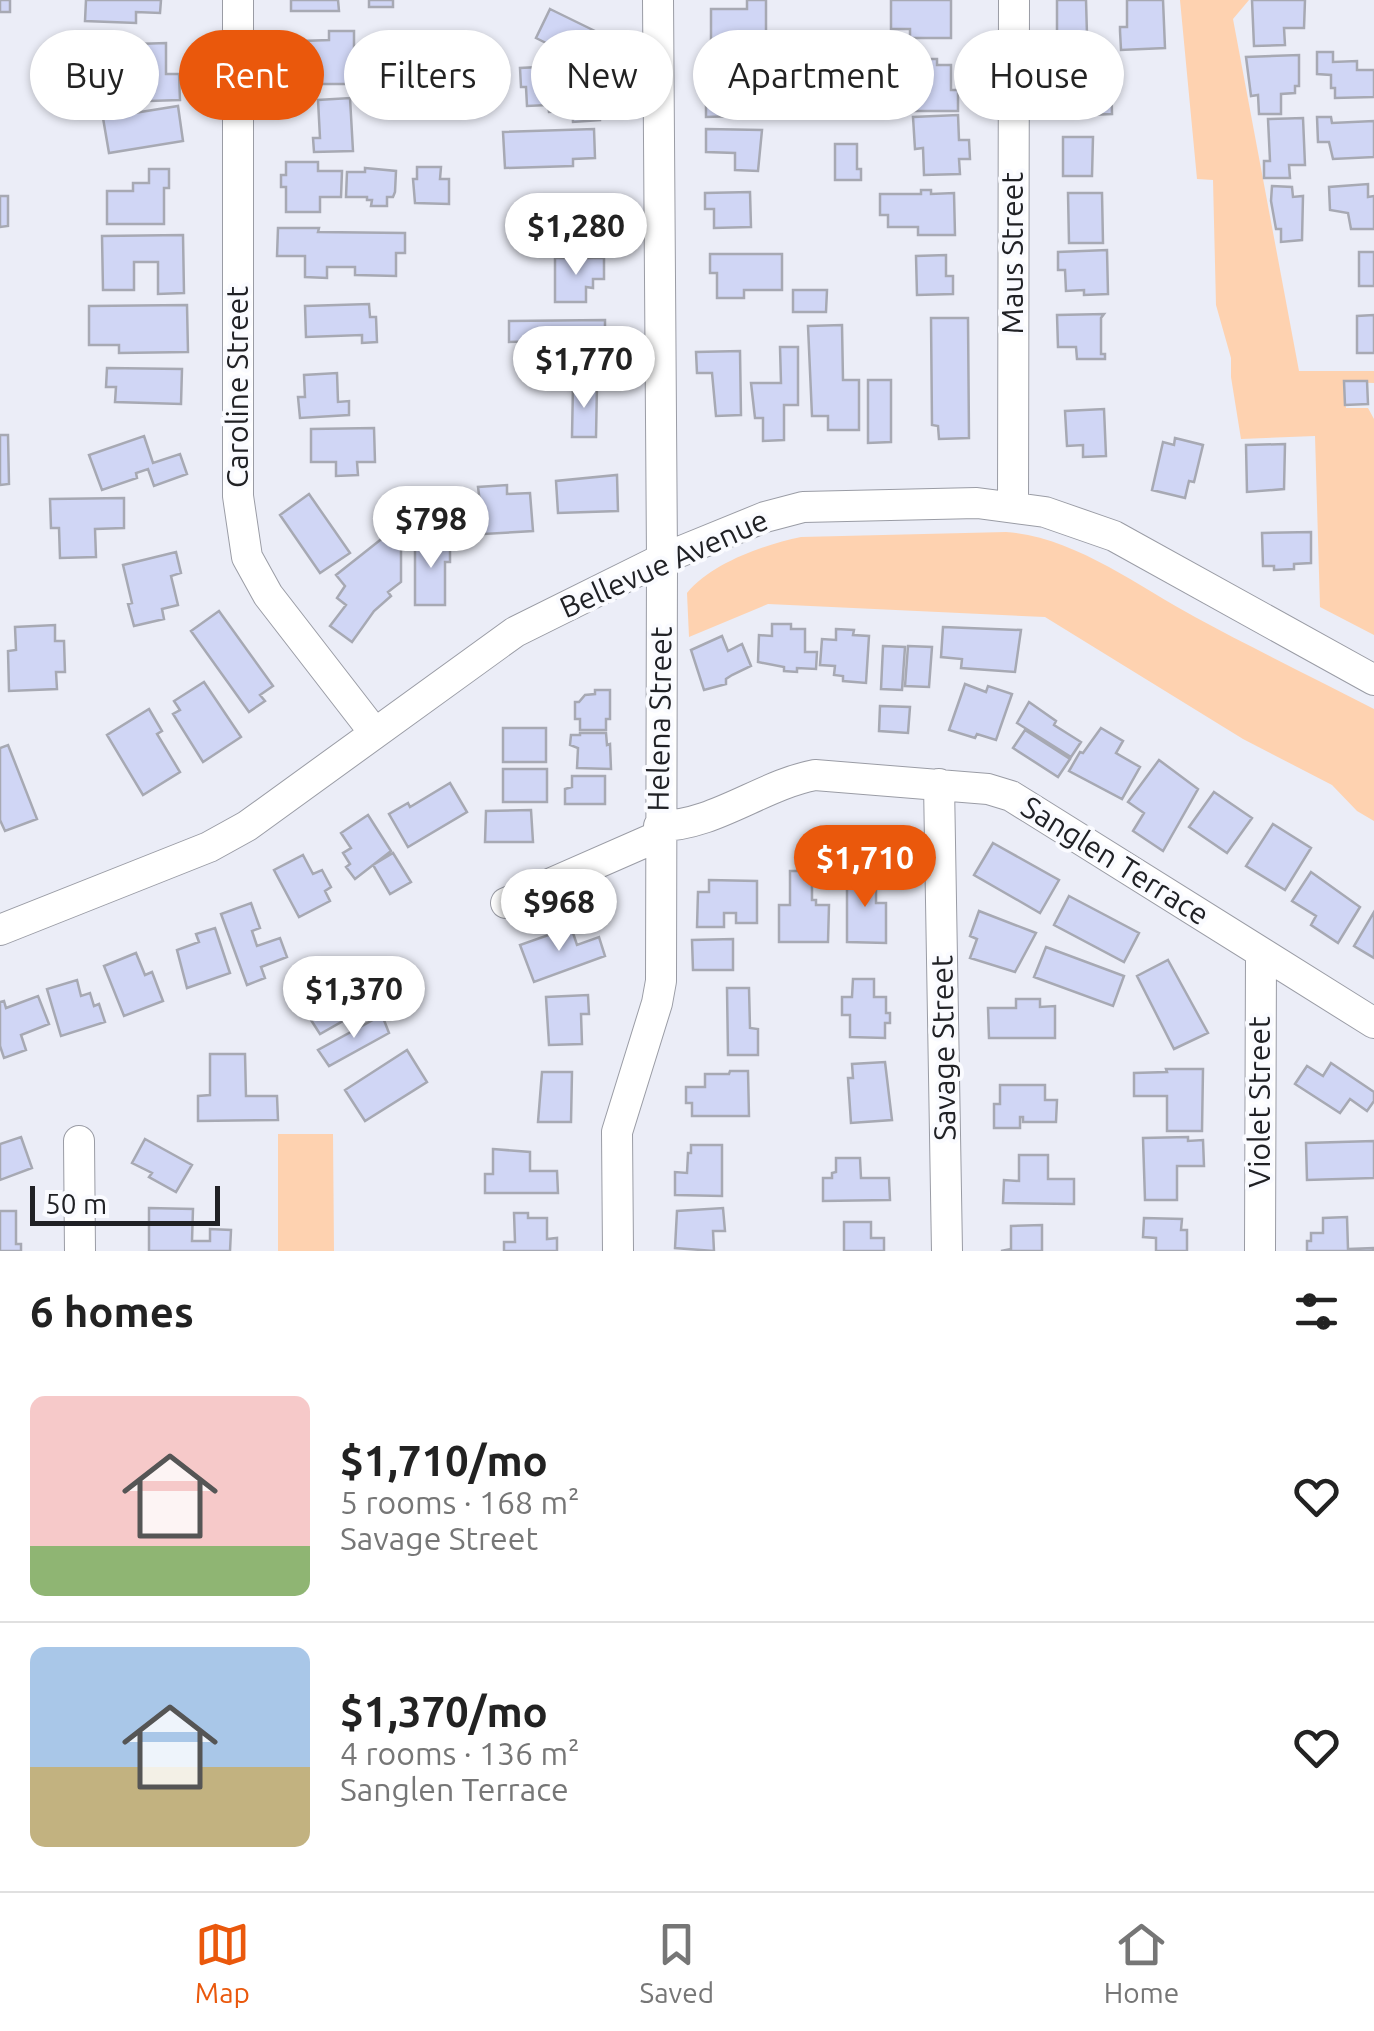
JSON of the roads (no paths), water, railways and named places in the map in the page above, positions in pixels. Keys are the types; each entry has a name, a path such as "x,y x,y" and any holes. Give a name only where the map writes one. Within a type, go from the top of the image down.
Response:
{"street":[{"name":"Caroline Street","path":"238,0 238,496 247,557 268,596 374,732"},
{"name":"Helena Street","path":"618,1251 616,1138 660,989 658,0"},
{"name":"Maus Street","path":"1013,506 1014,0"},
{"name":"Bellevue Avenue","path":"0,930 210,846 247,826 514,632 662,559 766,517 803,507 977,503 1045,512 1114,536 1374,680"},
{"name":"Sanglen Terrace","path":"506,903 659,831 688,824 790,780 815,774 988,789 1011,796 1374,1023"},
{"name":"Savage Street","path":"940,784 947,1251"},
{"name":"Violet Street","path":"1260,952 1260,1251"},
{"path":"79,1141 80,1251"}]}
